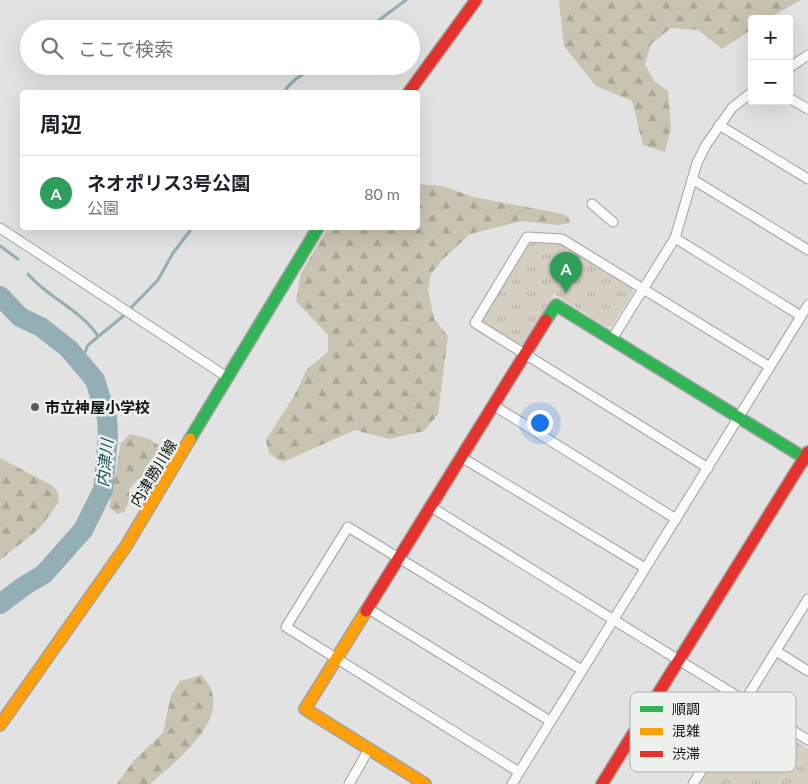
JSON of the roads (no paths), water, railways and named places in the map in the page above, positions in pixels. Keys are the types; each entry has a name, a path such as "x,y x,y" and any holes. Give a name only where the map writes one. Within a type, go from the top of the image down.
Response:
{"street":[{"path":"410,90 476,0"},
{"path":"793,65 808,55"},
{"path":"612,339 675,238 692,179 706,144 732,108 748,95"},
{"path":"793,100 808,109"},
{"path":"719,124 808,179"},
{"path":"692,179 808,250"},
{"path":"592,204 613,222"},
{"path":"0,228 228,377"},
{"name":"内津勝川線","path":"0,724 126,546 317,230"},
{"path":"708,468 475,322 527,237 562,239 770,367"},
{"path":"675,238 801,316"},
{"path":"425,784 305,709 556,305 739,418 807,456 659,692"},
{"path":"512,784 808,305"},
{"path":"493,405 676,519"},
{"path":"462,457 645,568"},
{"path":"431,507 731,692"},
{"path":"520,772 286,627 348,527 582,670"},
{"path":"751,692 808,600"},
{"path":"367,608 550,721"},
{"path":"776,651 808,671"},
{"path":"796,733 808,740"},
{"path":"602,784 630,739"},
{"path":"349,784 369,749"},
{"path":"693,784 701,772"}],"waterway":[{"path":"379,20 406,0"},
{"path":"286,90 302,75"},
{"path":"80,364 88,345 122,317 158,280 173,253 190,230"},
{"path":"0,246 18,259"},
{"path":"28,274 45,290 82,318 98,336"},
{"name":"内津川","path":"0,296 20,317 41,327 69,349 95,380 107,418 108,436 103,490 83,530 44,574 0,604"}],"place":[{"name":"ネオポリス3号公園","path":"566,293"},
{"name":"市立神屋小学校","path":"35,407"}]}
